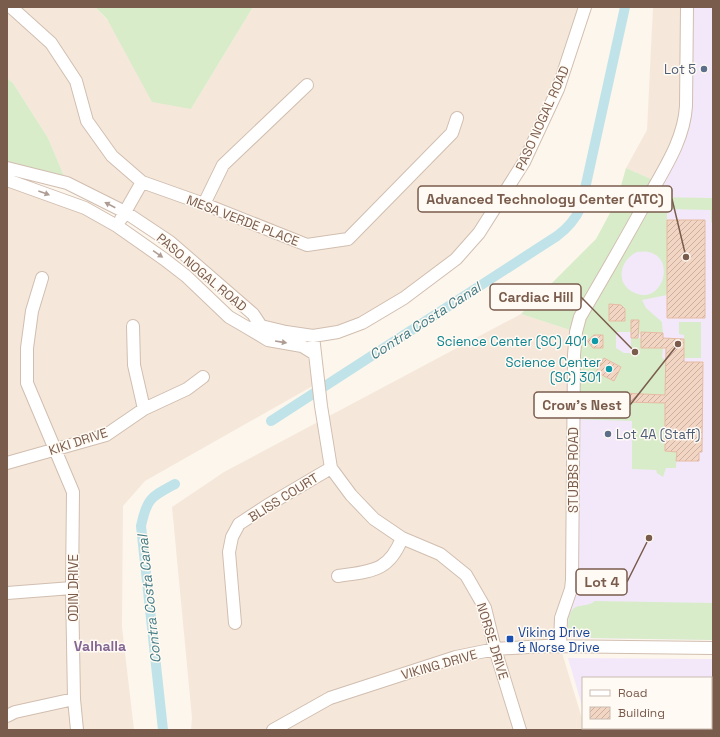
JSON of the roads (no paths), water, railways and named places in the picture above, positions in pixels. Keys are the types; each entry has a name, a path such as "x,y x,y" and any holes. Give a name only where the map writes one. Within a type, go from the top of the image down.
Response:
{"street":[{"path":"11,7 51,43 76,81 87,121 112,156 142,182 117,226"},
{"name":"PASO NOGAL ROAD","path":"7,180 85,208 117,226 186,276 229,317 248,328 262,326 286,332 313,336 338,332 362,323 404,298 456,259 479,233 524,162 558,88 585,7"},
{"name":"STUBBS ROAD","path":"560,646 561,618 572,580 574,355 576,332 580,317 632,229 668,161 682,130 685,120 686,106 687,7"},
{"path":"204,204 223,165 307,85"},
{"name":"MESA VERDE PLACE","path":"142,182 204,204 307,245 348,239 452,134 457,118"},
{"name":"PASO NOGAL ROAD","path":"7,168 67,183 125,212 170,242 252,314 262,326"},
{"name":"ODIN DRIVE","path":"42,278 32,311 27,348 27,383 74,492 72,588 74,699 77,730"},
{"path":"133,326 134,365 144,409"},
{"path":"248,328 268,340 302,346 315,354"},
{"name":"NORSE DRIVE","path":"313,336 320,400 331,468 351,495 374,520 402,538 440,554 466,575 485,608 495,649 520,730"},
{"name":"KIKI DRIVE","path":"7,463 106,435 144,409 187,389 203,377"},
{"name":"BLISS COURT","path":"234,623 229,552 232,538 239,524 331,468"},
{"path":"338,576 373,571 388,562 397,550 402,538"},
{"path":"7,593 72,588"},
{"name":"VIKING DRIVE","path":"273,730 330,698 456,657 495,649 560,646 713,648"},
{"path":"7,716 15,712 74,699"}],"waterway":[{"name":"Contra Costa Canal","path":"271,421 557,236 571,223 581,207 625,7"},
{"name":"Contra Costa Canal","path":"163,730 141,526 145,509 151,499 175,484"}],"place":[{"name":"Lot 5","path":"704,69"},
{"name":"Advanced Technology Center (ATC)","path":"686,257"},
{"name":"Science Center (SC) 401","path":"595,341"},
{"name":"Crow's Nest","path":"678,344"},
{"name":"Cardiac Hill","path":"635,352"},
{"name":"Science Center (SC) 301","path":"609,369"},
{"name":"Lot 4A (Staff)","path":"608,434"},
{"name":"Lot 4","path":"649,538"},
{"name":"Viking Drive & Norse Drive","path":"510,639"}],"district":[{"name":"Valhalla","path":"100,646"}]}
